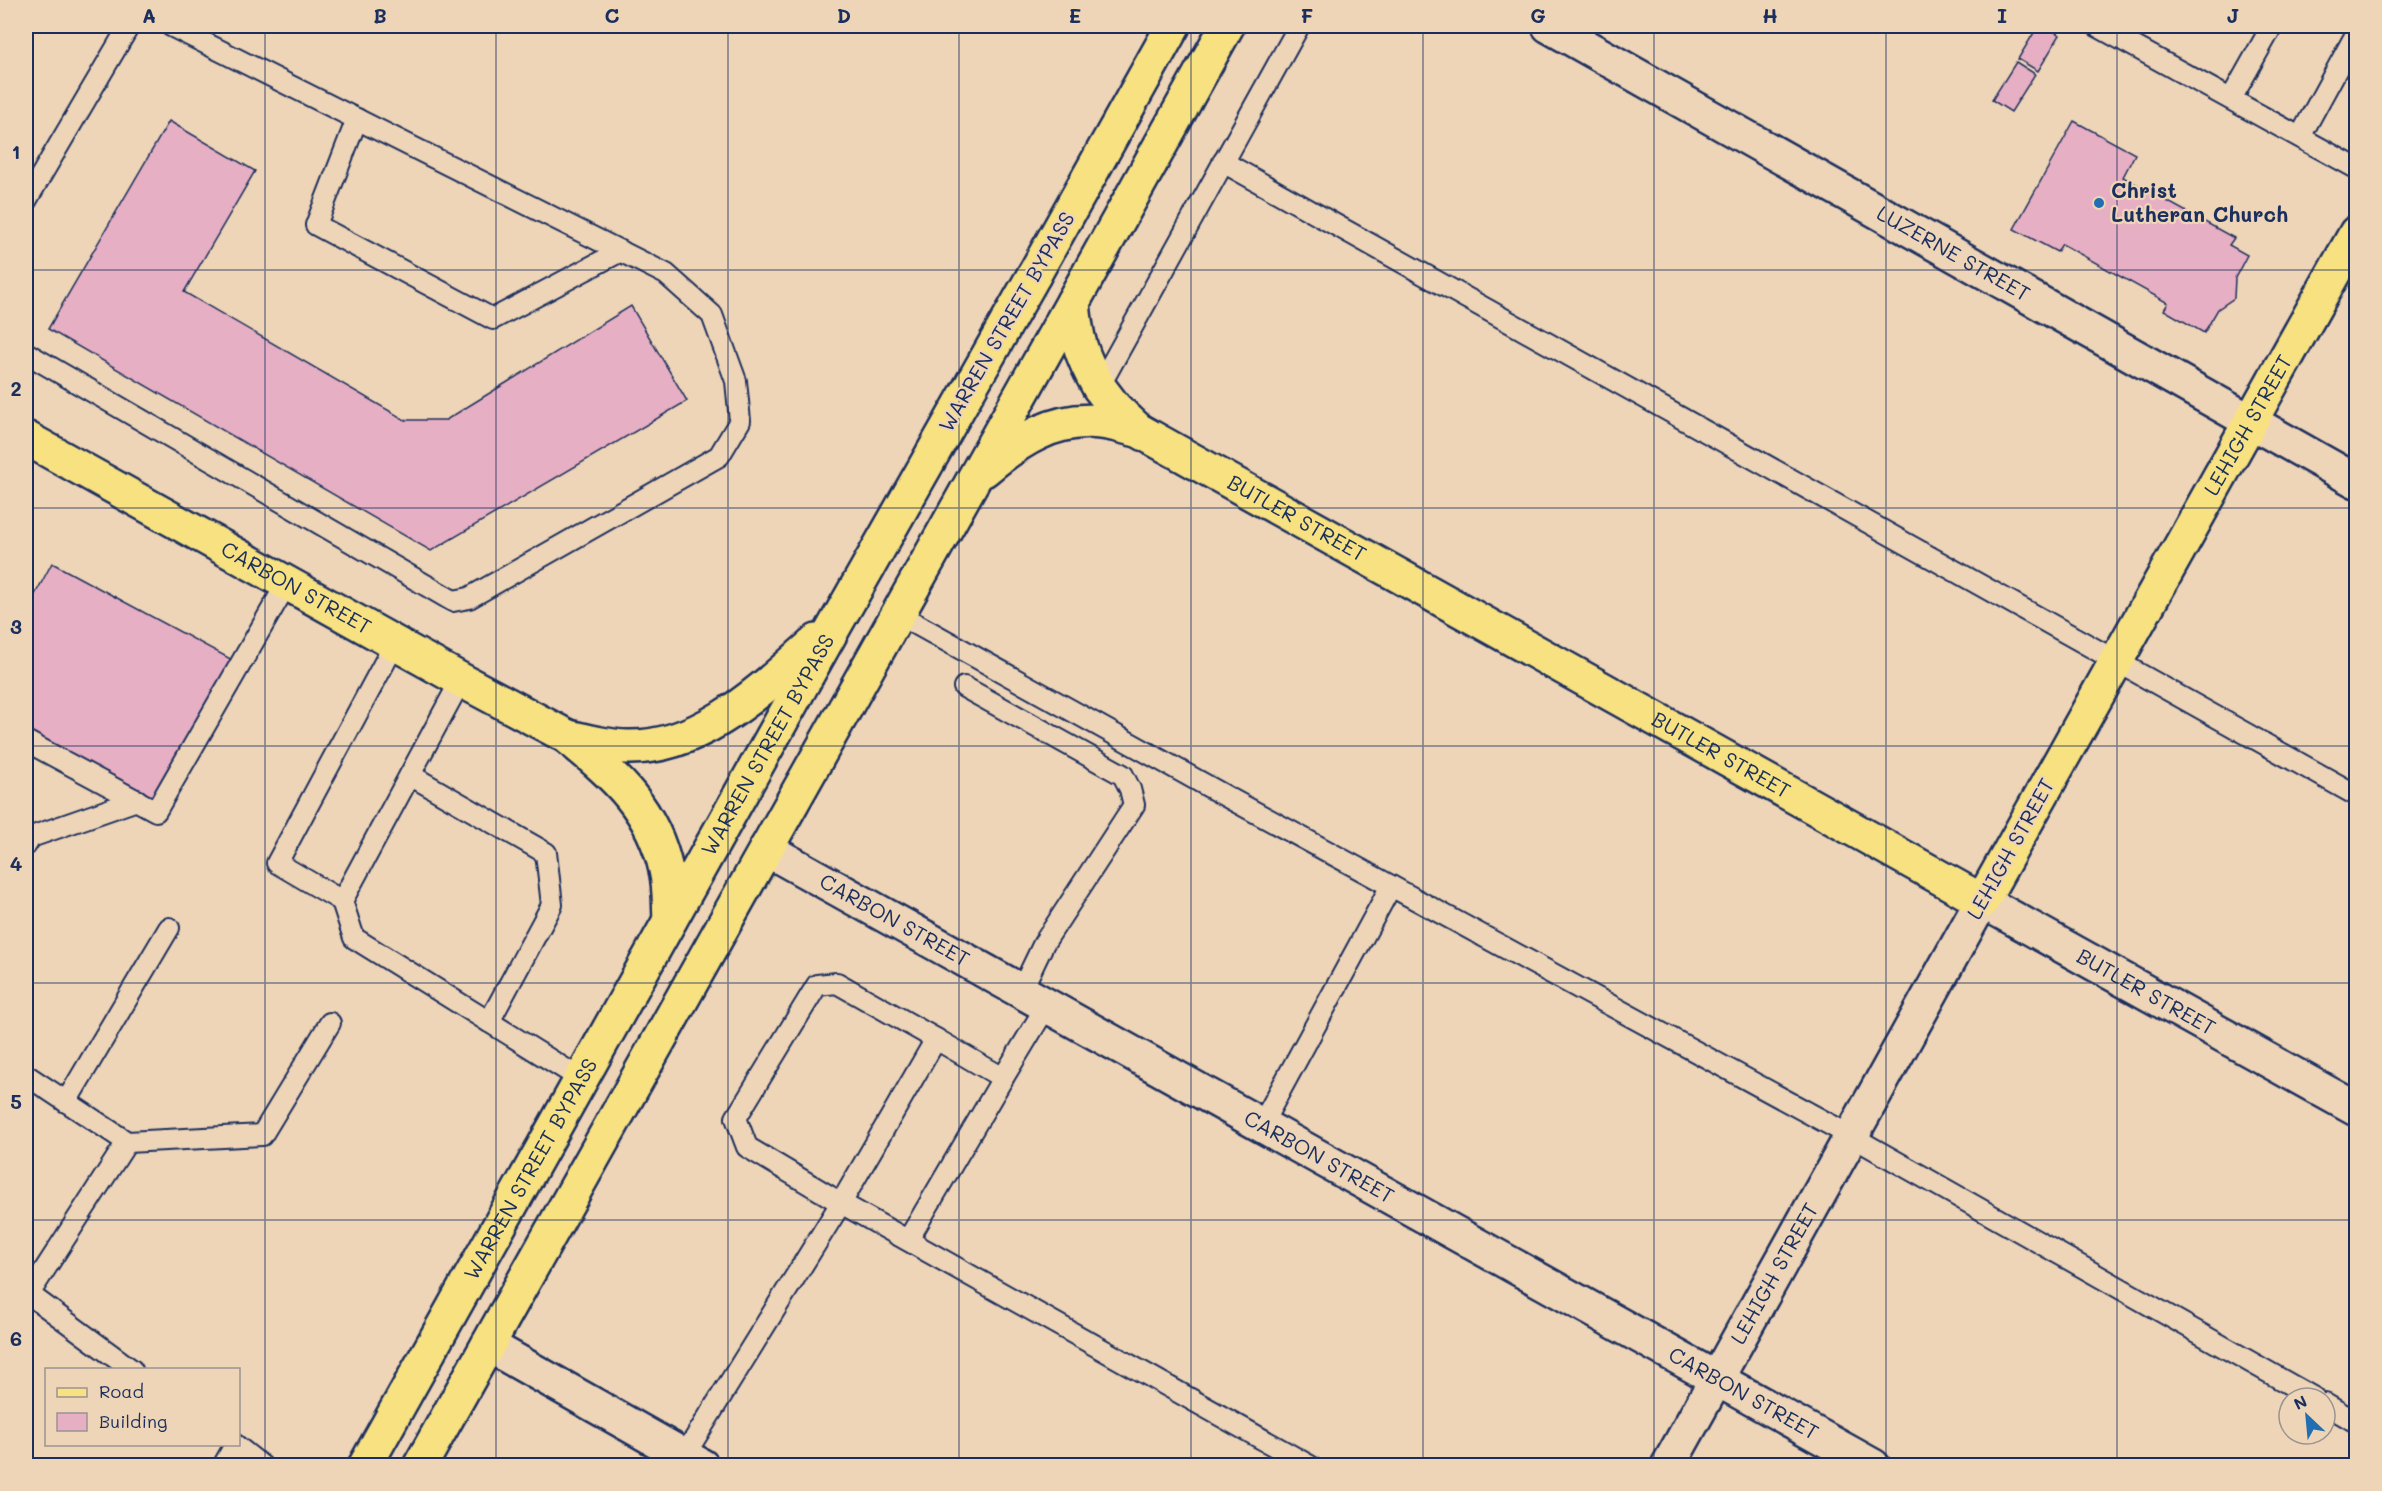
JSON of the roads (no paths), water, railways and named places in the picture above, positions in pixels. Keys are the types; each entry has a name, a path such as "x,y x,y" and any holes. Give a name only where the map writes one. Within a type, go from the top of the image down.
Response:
{"main road":[{"name":"WARREN STREET BYPASS","path":"365,1466 1173,26"},
{"path":"420,1466 1227,26"},
{"name":"LEHIGH STREET","path":"1982,901 2356,234"},
{"name":"BUTLER STREET","path":"1073,302 1076,337 1086,364 1099,387 1115,408 1138,430 1982,901"},
{"path":"972,481 1009,449 1032,435 1054,426 1077,422 1102,422 1138,430"},
{"name":"CARBON STREET","path":"26,438 568,737"},
{"path":"568,737 629,747 657,744 687,735 739,706 834,627"},
{"path":"568,737 612,774 627,789 645,814 658,842 667,872 670,920"}],"street":[{"name":"LUZERNE STREET","path":"1549,26 2356,481"},
{"name":"CARBON STREET","path":"766,849 1873,1466"},
{"name":"BUTLER STREET","path":"1982,901 2356,1109"},
{"name":"LEHIGH STREET","path":"1668,1466 1982,901"},
{"path":"488,1346 693,1461"}],"lane":[{"path":"26,201 129,26"},
{"path":"26,353 453,601 469,598 719,456 740,421 736,381 712,315 666,274 171,26"},
{"path":"1099,387 1299,26"},
{"path":"2097,26 2356,168"},
{"path":"2231,99 2272,26"},
{"path":"2300,137 2356,34"},
{"path":"357,119 316,225 493,319 621,251"},
{"path":"1224,162 2356,795"},
{"path":"26,741 156,811 288,583"},
{"path":"898,614 1851,1136 2293,1386"},
{"path":"395,643 277,863 342,901 354,938 581,1079"},
{"path":"342,901 461,680"},
{"path":"908,1240 1004,1078 1034,998 1044,943 1134,805 1123,775 964,687"},
{"path":"410,775 546,853 552,905 489,1022"},
{"path":"26,845 31,837 136,800"},
{"path":"1262,1124 1391,886"},
{"path":"66,1102 169,928"},
{"path":"1004,1078 837,983 817,985 736,1118 747,1148 1310,1466"},
{"path":"26,1075 127,1142 262,1135 330,1023"},
{"path":"693,1461 936,1039"},
{"path":"127,1142 27,1293 129,1368"},
{"path":"2337,1411 2356,1422"},
{"path":"223,1466 233,1446"},
{"path":"235,1446 262,1466"}],"place":[{"name":"Christ Lutheran Church","path":"2099,203"}]}
